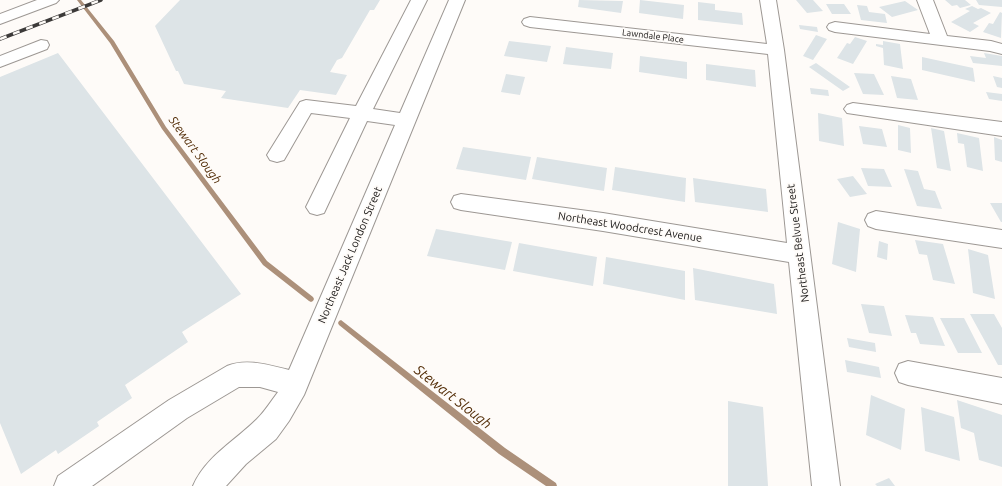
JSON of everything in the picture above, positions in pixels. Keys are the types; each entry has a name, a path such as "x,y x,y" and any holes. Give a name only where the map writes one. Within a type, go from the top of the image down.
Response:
{"street":[{"path":"0,19 51,0"},
{"path":"317,207 361,114 419,0"},
{"name":"Northeast Jack London Street","path":"207,486 236,454 266,429 280,412 295,384 457,0"},
{"name":"Northeast Belvue Street","path":"768,0 776,50 826,486"},
{"path":"925,0 941,40"},
{"name":"Lawndale Place","path":"530,22 776,50"},
{"path":"835,27 1002,48"},
{"path":"0,62 41,45"},
{"path":"277,155 306,106 407,120"},
{"path":"853,109 1002,129"},
{"name":"Northeast Woodcrest Avenue","path":"461,202 603,222 799,254"},
{"path":"876,220 1002,239"},
{"path":"908,373 1002,391"},
{"path":"68,486 178,410 236,375 260,375 295,384"}],"building":[{"path":"180,0 380,0 374,10 370,10 342,58 337,60 330,72 347,75 336,95 300,90 288,108 221,98 226,91 184,84 178,71 176,71 155,26"},
{"path":"579,0 623,1 621,13 578,7"},
{"path":"640,0 684,5 683,19 639,13"},
{"path":"796,0 813,0 823,11 807,13"},
{"path":"945,0 965,0 971,5 960,8 957,5 952,6"},
{"path":"976,0 1002,0 1002,7 979,5"},
{"path":"905,1 918,10 892,17 879,7"},
{"path":"698,2 715,4 715,10 742,13 743,25 698,20"},
{"path":"826,4 844,4 851,14 832,14"},
{"path":"857,5 867,6 869,12 885,14 887,23 861,20"},
{"path":"972,6 978,9 981,8 991,13 973,23 979,26 970,32 951,22 970,11 965,9"},
{"path":"1000,12 1002,13 1001,38 983,32 989,23 993,24"},
{"path":"799,25 817,27 818,32 800,29"},
{"path":"816,35 827,39 813,60 803,56"},
{"path":"855,37 867,41 853,64 837,58 847,43 850,44"},
{"path":"509,41 551,46 547,62 504,56"},
{"path":"883,41 900,44 903,69 884,65 883,48 876,46 876,44 883,45"},
{"path":"566,47 613,53 611,69 563,64"},
{"path":"58,53 241,294 182,332 188,342 125,385 132,398 97,422 99,426 58,454 56,450 21,474 0,423 0,77"},
{"path":"984,53 1002,56 1002,66 973,63 970,56 986,58"},
{"path":"640,56 687,62 687,79 639,72"},
{"path":"922,57 973,68 975,82 922,70"},
{"path":"816,63 850,87 843,91 809,67"},
{"path":"706,64 755,70 756,87 706,80"},
{"path":"854,73 874,74 884,95 863,94"},
{"path":"506,74 525,77 520,95 501,92"},
{"path":"891,76 911,79 918,100 897,98"},
{"path":"993,76 1002,78 1002,88 997,87"},
{"path":"810,88 828,90 829,96 811,94"},
{"path":"986,92 1002,94 1002,101 989,99"},
{"path":"818,113 842,118 844,146 819,141"},
{"path":"898,125 910,128 911,153 898,150"},
{"path":"859,126 882,129 887,147 863,144"},
{"path":"931,128 944,131 951,171 937,168"},
{"path":"957,133 979,138 983,171 967,167 964,144 958,143"},
{"path":"994,137 1002,140 1002,162 995,160"},
{"path":"463,147 531,157 526,180 456,169"},
{"path":"537,157 607,168 604,191 532,179"},
{"path":"615,167 686,178 685,202 612,190"},
{"path":"861,168 884,169 892,187 868,186"},
{"path":"904,169 918,171 924,189 935,191 942,209 917,206"},
{"path":"853,176 867,194 850,197 837,179"},
{"path":"693,178 766,189 768,212 695,202"},
{"path":"990,203 1002,203 1002,222 1001,222"},
{"path":"838,222 860,229 856,272 832,264"},
{"path":"436,229 512,242 505,270 427,256"},
{"path":"915,240 943,244 955,284 933,280 927,255 919,254"},
{"path":"879,241 888,244 887,260 877,257"},
{"path":"519,243 597,257 593,286 513,271"},
{"path":"968,249 988,255 995,299 973,293"},
{"path":"606,257 685,271 685,300 603,284"},
{"path":"693,268 774,284 777,314 695,300"},
{"path":"861,304 884,306 892,336 869,333"},
{"path":"970,314 994,314 1002,328 1002,365 998,365"},
{"path":"905,315 933,317 945,346 920,344 916,333 911,333"},
{"path":"940,318 964,318 982,353 958,353"},
{"path":"847,338 875,343 876,352 849,347"},
{"path":"845,360 879,367 881,378 847,372"},
{"path":"871,395 905,409 901,450 866,435"},
{"path":"957,400 1002,415 1002,467 979,460 974,433 961,428"},
{"path":"728,401 763,407 768,486 728,486"},
{"path":"921,407 954,417 960,461 925,451"},
{"path":"889,478 895,486 877,486 875,484"}],"waterway":[{"name":"Stewart Slough","path":"79,0 112,42 164,128 265,263 311,299"},
{"name":"Stewart Slough","path":"341,323 502,451 553,486"}],"railway":[{"path":"0,39 101,0"}]}
